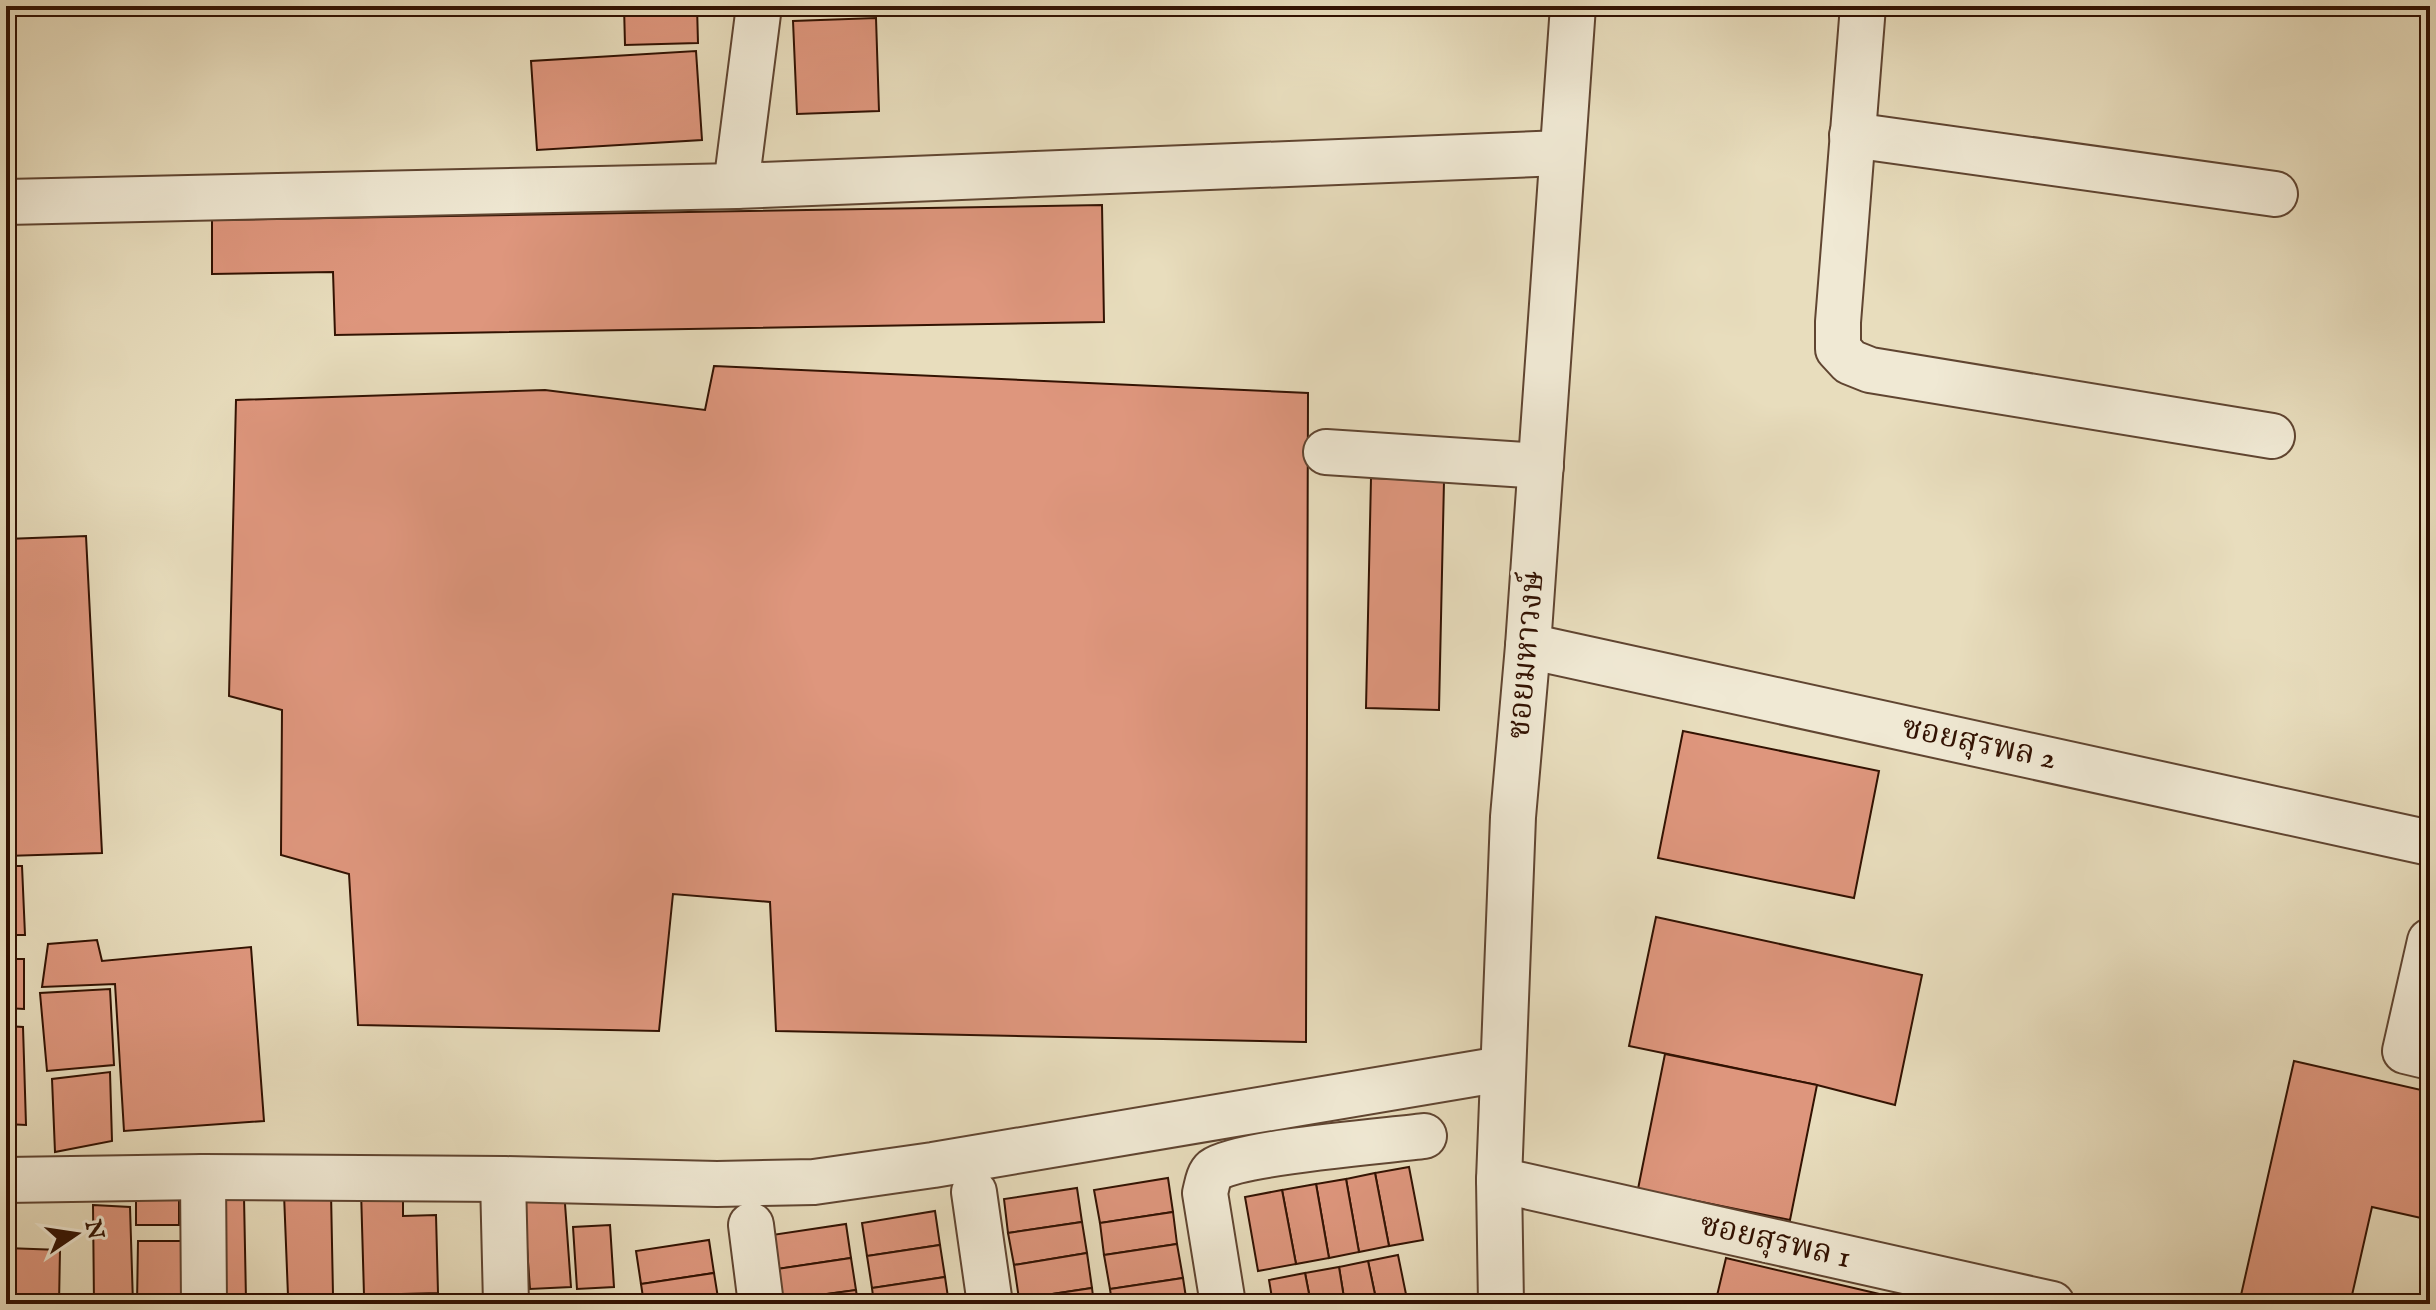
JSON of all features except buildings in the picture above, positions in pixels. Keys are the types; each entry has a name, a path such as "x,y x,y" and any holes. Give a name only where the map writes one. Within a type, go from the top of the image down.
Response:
{"street":[{"path":"736,186 759,6"},
{"name":"ซอยมหาวงษ์","path":"1501,1304 1499,1180 1513,817 1573,6"},
{"path":"1863,6 1838,322 1838,349 1850,362 1886,372 2272,436"},
{"path":"1852,135 2275,194"},
{"path":"6,202 736,186 1562,153"},
{"path":"1326,452 1541,466"},
{"name":"ซอยสุรพล 2","path":"1528,646 2430,843"},
{"path":"2430,941 2405,1051 2430,1057"},
{"path":"6,1180 203,1177 717,1184 814,1182 933,1165 1502,1069"},
{"path":"1223,1304 1205,1193 1209,1177 1215,1170 1252,1157 1424,1136"},
{"path":"203,1177 204,1304"},
{"path":"503,1179 506,1304"},
{"name":"ซอยสุรพล 1","path":"1499,1180 2052,1304"},
{"path":"974,1192 990,1304"},
{"path":"751,1225 761,1304"}]}
